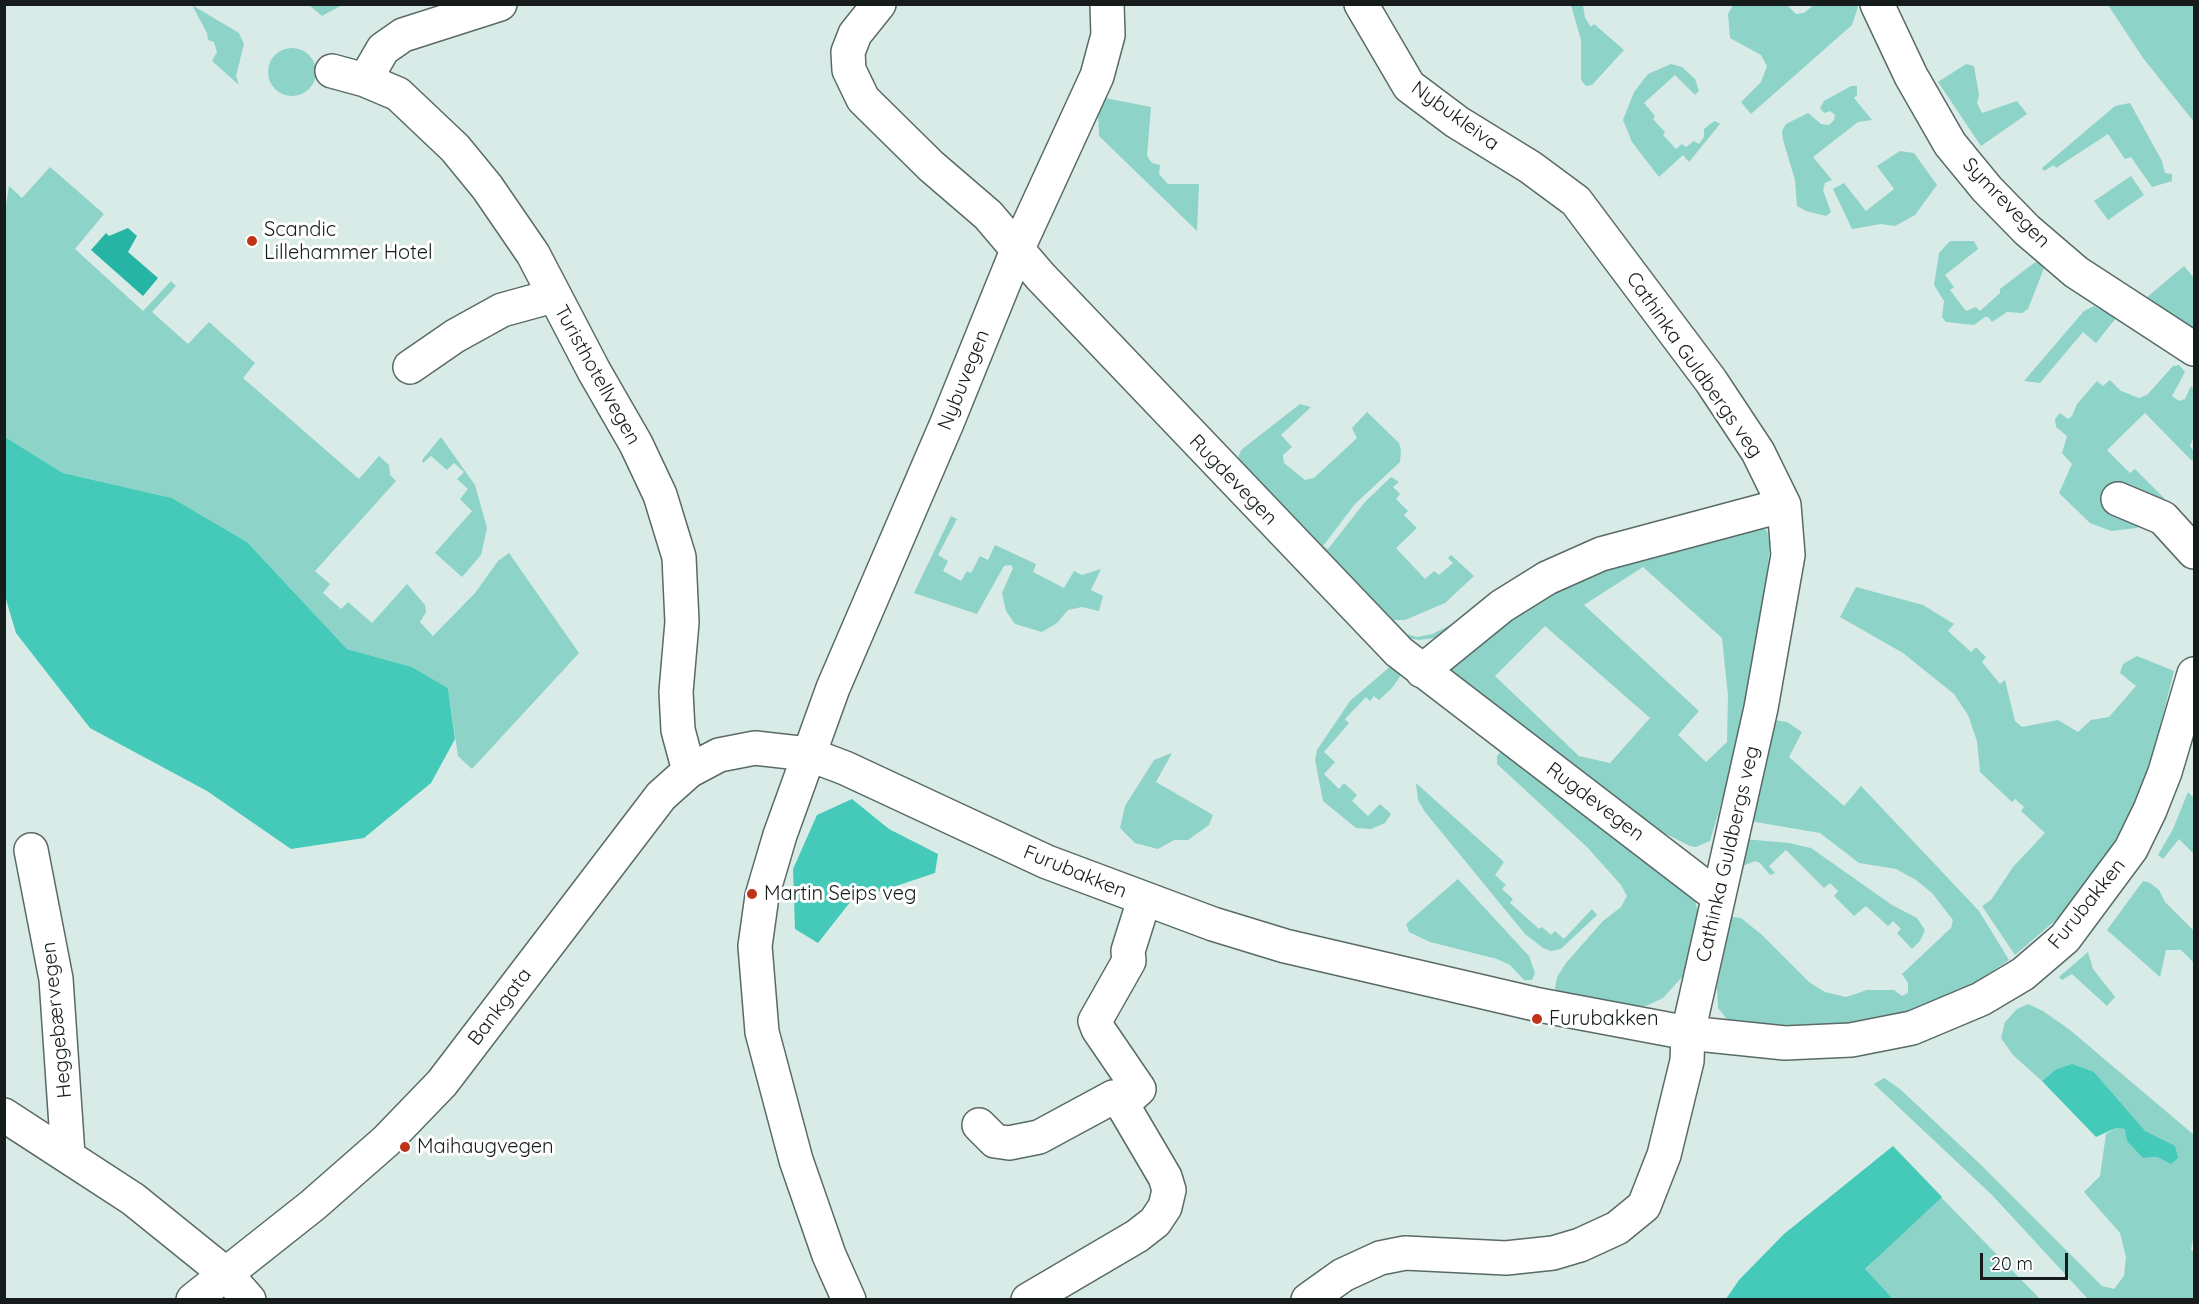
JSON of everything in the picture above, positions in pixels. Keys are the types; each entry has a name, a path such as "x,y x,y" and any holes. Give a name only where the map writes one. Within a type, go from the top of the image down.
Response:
{"street":[{"path":"365,80 383,49 403,35 500,4"},
{"name":"Rugdevegen","path":"879,4 855,34 848,52 849,70 854,86 863,99 931,166 988,215 1040,276 1399,652 1717,896"},
{"name":"Nybuvegen","path":"808,754 833,688 947,423 1018,248 1097,76 1108,35 1107,4"},
{"name":"Nybukleiva","path":"1361,4 1409,86 1457,122 1530,167 1576,201"},
{"name":"Symrevegen","path":"1876,4 1911,76 1950,144 1987,189 2027,230 2076,272 2194,349"},
{"name":"Turisthotellvegen","path":"332,71 365,80 398,94 455,148 487,187 533,254 553,296 636,444 660,495 672,532 682,577 682,622 676,692 678,730 689,771"},
{"name":"Cathinka Guldbergs veg","path":"1308,1299 1343,1275 1380,1258 1405,1253 1506,1258 1554,1253 1580,1245 1617,1228 1636,1215 1644,1206 1655,1182 1687,1061 1688,1033 1761,708 1780,611 1788,555 1784,505 1758,452 1711,381 1576,201"},
{"path":"410,367 455,336 502,310 553,296"},
{"path":"2118,499 2163,518 2194,552"},
{"path":"1422,671 1502,606 1547,578 1601,554 1784,505"},
{"name":"Furubakken","path":"808,754 845,768 1036,858 1223,928 1353,963 1570,1011 1688,1033 1785,1043 1851,1040 1912,1028 1981,999 2023,974 2065,938 2131,849 2165,772 2194,675"},
{"name":"Bankgata","path":"193,1299 277,1235 369,1155 442,1083 638,824 661,796 689,771 719,755 754,748 808,754"},
{"path":"808,754 762,896 755,946 758,990 762,1032 796,1160 829,1255 849,1299"},
{"name":"Heggebærvegen","path":"31,850 56,979 68,1155"},
{"path":"1028,1299 1137,1236 1155,1222 1165,1207 1169,1190 1165,1177 1125,1109 1129,1098 1139,1089 1098,1029 1095,1021 1129,961 1128,951 1144,900"},
{"path":"979,1125 995,1141 1009,1143 1039,1137 1113,1097"},
{"path":"4,1115 133,1199 226,1275 249,1299"}],"shaded area":[{"path":"192,5 239,33 244,44 236,76 239,85 212,61 217,52 214,42 208,40 207,33"},
{"path":"309,5 342,5 322,16"},
{"path":"1571,5 1583,5 1585,18 1591,27 1594,24 1624,50 1592,85 1586,86 1581,80 1581,40"},
{"path":"1733,5 1787,5 1796,14 1804,13 1814,5 1857,5 1858,7 1852,25 1751,114 1741,102 1761,82 1767,66 1761,55 1730,38 1728,14"},
{"path":"2108,5 2194,5 2194,122 2143,58"},
{"path":"292,48 309,55 316,72 309,89 292,96 275,89 268,72 275,55"},
{"path":"1671,64 1682,67 1695,79 1699,91 1695,95 1675,75 1644,103 1655,116 1653,119 1665,132 1663,135 1676,149 1682,144 1686,147 1694,141 1699,144 1704,137 1704,129 1715,121 1720,124 1689,162 1683,155 1659,177 1632,142 1623,120 1634,92 1648,74"},
{"path":"1966,64 1974,66 1979,95 1977,103 1982,113 2017,101 2027,114 1981,146 1938,82"},
{"path":"1851,86 1857,86 1857,95 1854,98 1872,120 1858,122 1813,157 1832,180 1825,183 1823,190 1831,212 1826,216 1806,211 1797,206 1795,180 1782,131 1786,124 1808,113 1821,124 1829,125 1835,115 1830,111 1824,113 1820,108 1824,101"},
{"path":"1105,98 1151,107 1147,156 1152,163 1160,165 1159,174 1168,184 1199,184 1197,231 1099,136 1098,112"},
{"path":"2130,103 2162,161 2165,173 2172,174 2172,181 2152,187 2131,157 2125,159 2108,134 2056,168 2054,165 2044,171 2042,168 2115,106"},
{"path":"1900,151 1914,153 1937,185 1915,215 1895,226 1881,224 1852,229 1833,189 1844,183 1866,211 1894,189 1877,166"},
{"path":"50,167 104,214 75,249 143,311 171,281 176,286 152,312 188,344 209,322 255,363 243,378 359,479 379,456 389,465 390,475 396,481 315,571 330,584 323,593 341,609 348,602 372,623 407,584 425,605 426,612 420,622 433,636 475,593 498,561 509,553 579,653 472,769 458,756 448,688 412,667 347,649 247,542 172,498 63,473 5,437 4,219 9,186 22,198"},
{"path":"2131,176 2144,195 2108,220 2094,201"},
{"path":"128,228 137,236 128,252 158,278 143,296 91,250 106,233 109,236"},
{"path":"1950,241 1974,241 1978,249 1945,275 1954,287 1950,290 1966,311 1976,307 1980,311 2000,293 2000,289 2034,263 2042,261 2046,263 2028,309 2022,313 2007,312 1992,322 1985,317 1974,325 1946,322 1942,317 1944,301 1934,285 1939,253"},
{"path":"2184,266 2194,278 2194,337 2146,298"},
{"path":"2094,306 2116,318 2096,343 2083,332 2040,383 2024,381 2084,311"},
{"path":"2179,365 2185,372 2172,396 2179,401 2185,399 2191,386 2194,389 2194,437 2190,446 2194,451 2194,458 2192,461 2145,413 2107,450 2130,473 2135,469 2164,498 2155,516 2137,528 2111,531 2090,523 2059,493 2072,464 2062,453 2067,436 2056,427 2055,419 2060,413 2068,419 2072,416 2077,404 2097,381 2103,386 2110,380 2121,391 2139,398 2147,395 2173,366"},
{"path":"1300,404 1311,407 1281,435 1292,447 1283,455 1284,463 1305,480 1314,478 1357,438 1352,428 1367,412 1399,443 1401,450 1400,462 1355,504 1323,546 1328,549 1365,502 1391,477 1399,482 1393,487 1400,494 1396,499 1408,511 1404,515 1417,528 1396,548 1425,579 1434,571 1439,575 1453,563 1448,558 1451,555 1474,576 1445,603 1405,620 1394,620 1407,634 1417,637 1432,634 1459,621 1462,624 1434,638 1419,640 1407,638 1236,464 1241,450"},
{"path":"5,437 63,473 172,498 247,542 347,649 412,667 448,688 455,739 431,783 364,838 291,849 207,791 90,728 16,633 5,596"},
{"path":"441,437 475,485 487,528 481,555 462,577 435,553 472,511 460,499 468,489 457,479 464,472 454,463 447,470 431,456 423,463 422,460"},
{"path":"951,516 957,519 938,555 948,561 943,571 961,581 967,571 971,573 980,556 988,560 995,545 1036,564 1033,572 1064,588 1074,571 1082,575 1101,569 1091,590 1103,596 1099,611 1082,607 1068,610 1057,623 1042,632 1015,624 1006,611 1002,593 1013,568 1011,565 1004,566 977,614 914,593"},
{"path":"1757,523 1767,531 1770,544 1765,596 1741,736 1710,841 1696,847 1690,846 1664,833 1602,789 1448,669 1539,589","holes":["1643,567 1722,638 1728,696 1727,742 1706,762 1678,735 1699,711 1584,605","1545,626 1650,718 1610,763 1579,756 1495,676"]},
{"path":"1856,587 1923,605 1954,624 1948,631 1971,652 1976,647 1986,657 1982,662 2000,684 2005,680 2015,721 2022,727 2058,720 2078,732 2091,720 2109,717 2136,686 2120,673 2123,664 2137,656 2174,671 2147,780 2113,852 2064,913 2015,955 1982,906 1991,900 2013,867 2045,833 2021,811 2024,807 2015,799 2012,802 1980,772 1977,741 1968,715 1954,694 1903,653 1840,617"},
{"path":"1392,665 1403,672 1392,688 1379,700 1374,696 1370,701 1366,697 1345,719 1349,723 1324,752 1335,762 1324,774 1339,789 1344,783 1357,795 1352,801 1368,816 1380,804 1391,814 1385,823 1371,829 1356,828 1323,801 1315,760 1317,750 1350,701"},
{"path":"1774,720 1787,722 1802,732 1789,757 1844,806 1861,786 1979,911 2009,960 1970,986 1915,1012 1813,1030 1730,1023 1718,1008 1717,987 1732,917 1741,918 1762,935 1809,982 1825,992 1846,997 1867,990 1894,990 1902,996 1908,993 1908,983 1902,974 1951,928 1953,920 1932,893 1916,880 1896,869 1859,863 1820,833 1744,820"},
{"path":"1502,750 1694,895 1698,913 1690,960 1684,975 1663,998 1646,1006 1627,1007 1559,995 1555,989 1557,977 1566,963 1603,921 1621,907 1627,896 1621,885 1587,847 1497,764 1497,756"},
{"path":"1172,753 1156,782 1213,815 1209,825 1188,840 1174,840 1158,849 1135,843 1120,828 1125,806 1154,760"},
{"path":"1416,783 1504,862 1495,875 1506,885 1502,889 1513,899 1510,903 1539,929 1542,927 1551,935 1555,931 1564,939 1592,909 1597,915 1561,949 1551,951 1543,948 1525,934 1425,812 1418,800"},
{"path":"2188,792 2194,798 2194,854 2179,839 2163,859 2158,855 2173,829"},
{"path":"852,799 889,829 938,854 935,873 851,901 818,943 795,929 793,869 817,815"},
{"path":"1744,839 1789,843 1811,848 1892,905 1917,918 1925,930 1920,941 1912,949 1897,933 1901,929 1893,921 1888,926 1866,906 1854,916 1834,896 1838,891 1830,883 1824,888 1786,850 1769,866 1775,873 1770,875 1760,863 1755,861 1738,868"},
{"path":"1458,879 1529,956 1535,973 1532,980 1524,980 1510,965 1497,959 1430,942 1409,932 1406,924"},
{"path":"2143,881 2159,890 2165,902 2194,931 2194,963 2181,950 2166,950 2160,977 2107,930"},
{"path":"2088,952 2093,969 2115,997 2107,1006 2072,974 2062,980 2059,977"},
{"path":"2028,1004 2043,1011 2070,1030 2194,1135 2194,1233 2191,1250 2194,1252 2194,1299 2088,1299 1992,1195 1874,1084 1884,1078 1900,1089 1980,1164 2102,1286 2114,1289 2124,1276 2126,1257 2120,1233 2084,1192 2100,1176 2106,1134 2116,1128 2126,1129 2143,1158 2157,1157 2171,1164 2094,1072 2055,1070 2042,1081 2013,1055 2001,1038 2005,1022 2017,1009"},
{"path":"2072,1064 2094,1072 2145,1131 2175,1146 2178,1158 2171,1164 2157,1157 2143,1158 2127,1141 2125,1129 2116,1128 2096,1137 2042,1081 2055,1070"},
{"path":"1893,1146 1942,1197 1865,1269 1893,1299 1726,1299 1739,1280 1784,1234"},
{"path":"1937,1193 2040,1299 1893,1299 1865,1270"}],"place":[{"name":"Scandic Lillehammer Hotel","path":"252,241"},
{"name":"Martin Seips veg","path":"752,894"},
{"name":"Furubakken","path":"1537,1019"},
{"name":"Maihaugvegen","path":"405,1147"}]}
